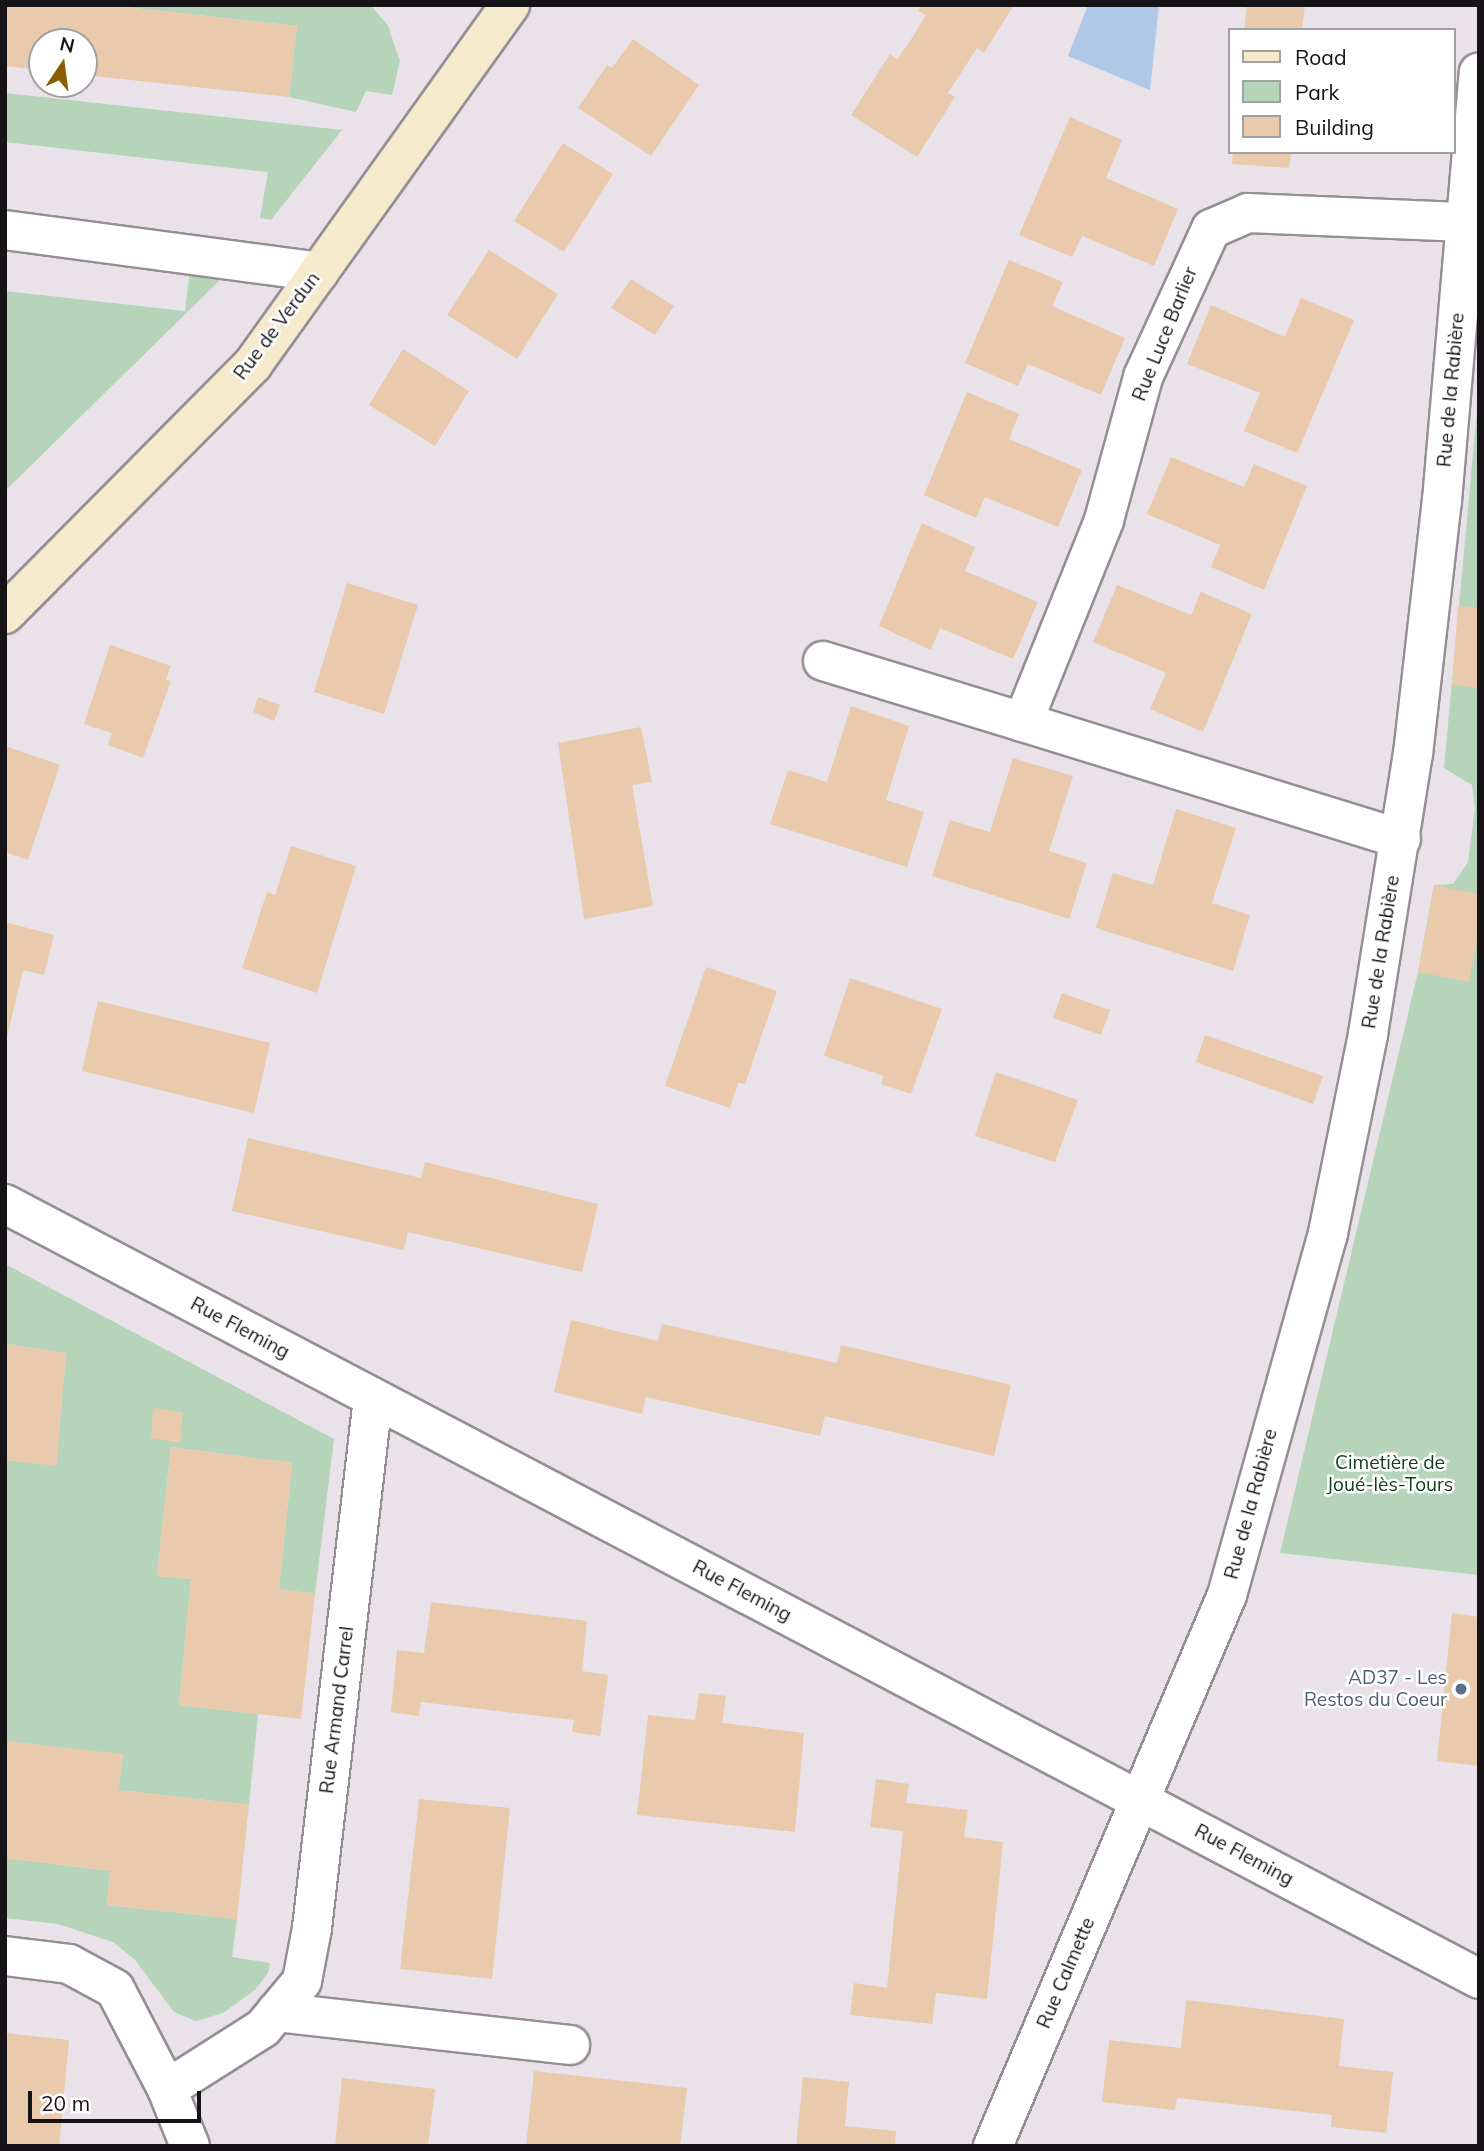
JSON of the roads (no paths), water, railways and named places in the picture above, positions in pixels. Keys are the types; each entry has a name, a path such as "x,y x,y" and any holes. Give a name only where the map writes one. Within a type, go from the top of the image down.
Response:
{"main road":[{"name":"Rue de Verdun","path":"5,614 253,364 510,5"}],"street":[{"name":"Rue de la Rabière","path":"1138,1800 1227,1595 1328,1233 1401,839 1442,502 1479,74"},
{"name":"Rue Luce Barlier","path":"1023,723 1104,520 1143,377 1211,229 1248,213 1465,222"},
{"path":"5,230 319,272"},
{"path":"823,662 1401,839"},
{"name":"Rue Fleming","path":"5,1204 1479,1979"},
{"name":"Rue Armand Carrel","path":"167,2089 262,2028 302,1981 312,1928 373,1398"},
{"name":"Rue Calmette","path":"993,2146 1138,1800"},
{"path":"5,1956 69,1964 115,1990 167,2089 190,2146"},
{"path":"276,2012 570,2045"}],"water":[{"path":"1088,5 1159,5 1150,90 1068,56"}],"place":[{"name":"AD37 - Les Restos du Coeur","path":"1461,1689"}],"park label":[{"name":"Cimetière de Joué-lès-Tours","path":"1390,1474"}]}
